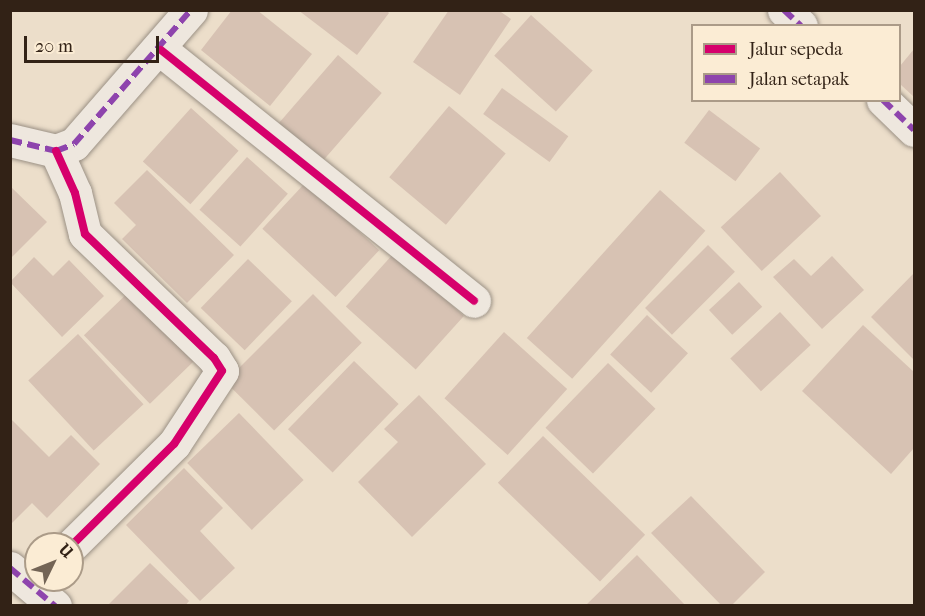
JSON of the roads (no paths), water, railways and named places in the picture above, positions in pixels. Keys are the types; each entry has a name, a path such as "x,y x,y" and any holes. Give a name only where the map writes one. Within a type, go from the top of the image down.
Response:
{"street":[{"path":"10,140 56,151 74,144 160,50 191,10"},
{"path":"784,10 799,24"},
{"path":"160,50 474,301"},
{"path":"885,102 915,130"},
{"path":"56,151 75,193 78,216 86,234 214,358 222,371 174,444 84,533"}]}
